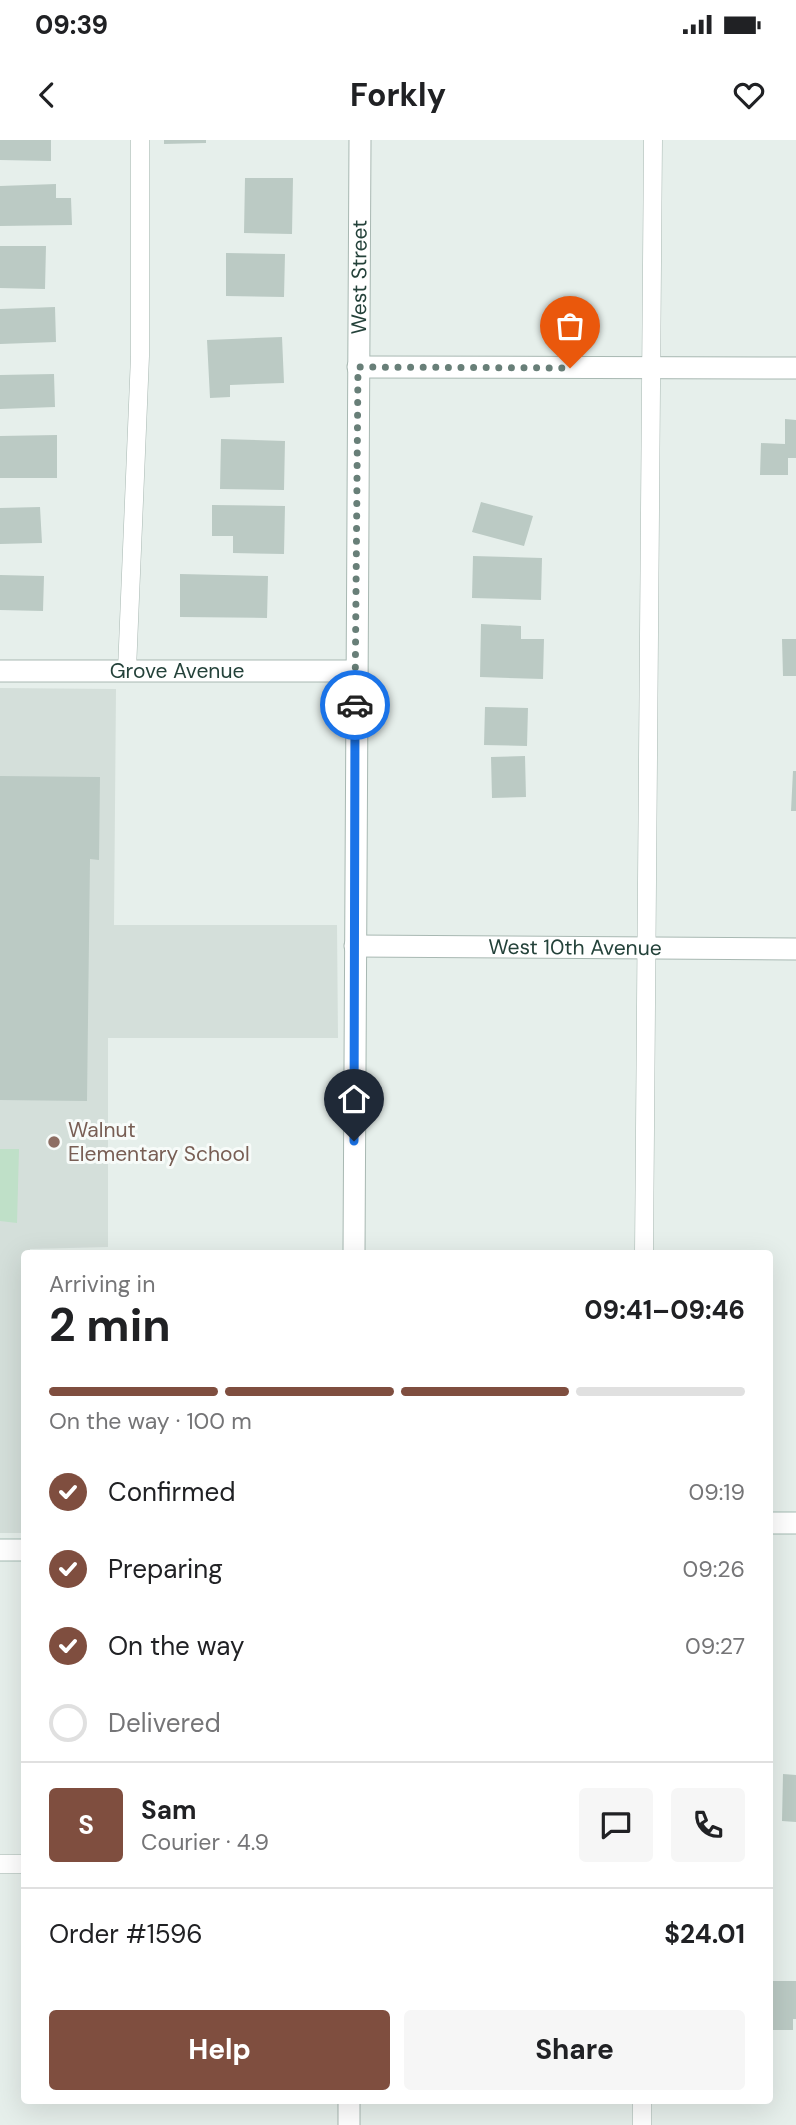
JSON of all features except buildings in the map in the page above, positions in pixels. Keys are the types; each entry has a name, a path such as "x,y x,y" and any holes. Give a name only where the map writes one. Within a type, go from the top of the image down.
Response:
{"street":[{"name":"West Street","path":"354,1250 359,140"},
{"path":"358,367 796,368"},
{"name":"Grove Avenue","path":"0,671 355,671"},
{"name":"West 10th Avenue","path":"355,946 796,949"},
{"path":"773,1523 796,1523"},
{"path":"0,1550 21,1550"},
{"path":"349,2104 349,2125"}],"lane":[{"path":"127,670 140,356 140,140"},
{"path":"644,1250 653,140"},
{"path":"0,1864 21,1864"},
{"path":"642,2104 642,2125"}],"shaded area":[{"name":"Walnut Elementary School","path":"0,688 116,689 114,925 337,925 338,1038 108,1038 108,1247 21,1250 21,1533 0,1533"}],"green space":[{"path":"0,1149 19,1149 17,1223 0,1221"}],"way so far":[{"path":"355,705 358,367 570,368"}],"place":[{"name":"Walnut Elementary School","path":"54,1142"}],"route":[{"path":"354,1141 355,705"}]}
